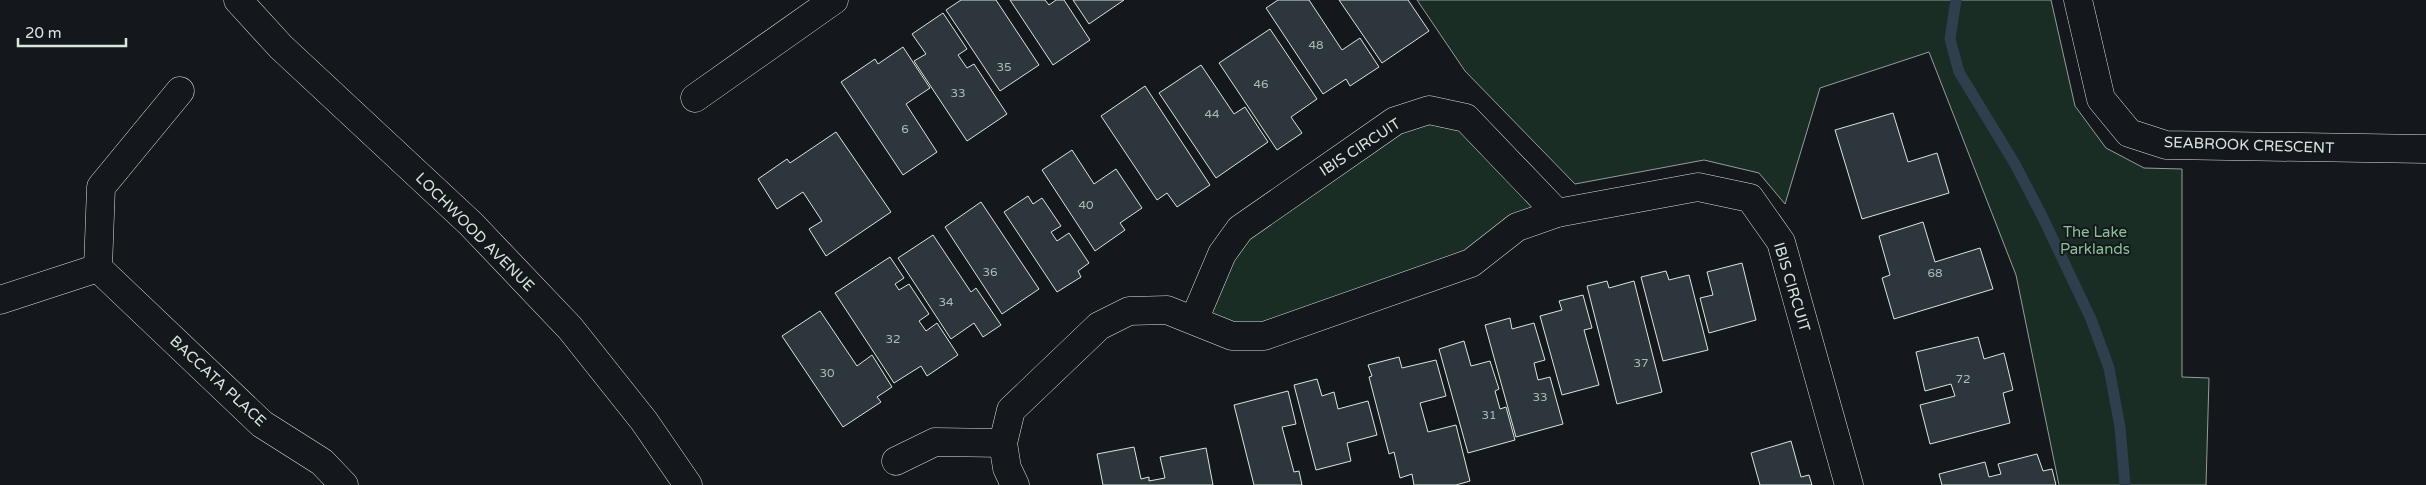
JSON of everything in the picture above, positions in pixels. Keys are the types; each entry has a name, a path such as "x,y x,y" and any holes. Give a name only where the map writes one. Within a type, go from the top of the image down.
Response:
{"street":[{"name":"LOCHWOOD AVENUE","path":"238,0 281,47 471,224 570,328 644,421 688,485"},
{"path":"695,98 834,0"},
{"name":"SEABROOK CRESCENT","path":"2078,0 2101,99 2130,133 2166,145 2426,149"},
{"path":"0,300 98,268 101,187 180,91"},
{"name":"IBIS CIRCUIT","path":"1194,320 1222,254 1240,229 1395,120 1429,110 1466,118 1557,213"},
{"name":"IBIS CIRCUIT","path":"1014,485 1006,468 1003,443 1011,410 1099,326 1129,311 1168,310 1232,336 1264,336 1471,263 1517,227 1557,213 1698,187 1750,198 1781,242 1849,485"},
{"name":"BACCATA PLACE","path":"98,268 262,424 322,462 344,485"},
{"path":"896,461 935,442 1003,443"}],"green space":[{"name":"The Lake Parklands","path":"1417,0 2051,0 2075,106 2106,148 2144,168 2182,169 2182,377 2209,378 2206,485 2059,485 2016,275 1929,52 1820,88 1785,204 1759,173 1704,160 1575,184 1465,71"},
{"path":"1466,118 1557,213 1471,263 1264,336 1194,320 1222,254 1395,121"}],"building":[{"path":"961,0 996,0 1039,65 1000,91 946,10"},
{"path":"1010,0 1045,0 1049,5 1056,0 1064,0 1090,40 1053,65"},
{"path":"1073,0 1124,0 1089,24"},
{"path":"1278,0 1309,0 1342,50 1360,38 1379,67 1350,86 1346,79 1323,94 1266,8"},
{"path":"1339,0 1408,0 1429,31 1382,63"},
{"path":"943,13 967,49 958,55 967,68 974,64 1007,114 967,141 914,61 926,54 912,34"},
{"path":"1270,29 1317,99 1291,117 1302,133 1277,150 1219,63"},
{"path":"903,47 930,88 906,104 937,152 903,175 841,82 875,59 878,64"},
{"path":"1201,65 1234,114 1245,107 1268,142 1216,178 1159,93"},
{"path":"1145,86 1210,185 1177,207 1167,193 1157,200 1101,116"},
{"path":"1893,113 1908,162 1937,153 1949,193 1862,219 1835,130"},
{"path":"836,132 891,212 826,256 809,229 822,221 803,192 777,209 758,179 787,159 790,163"},
{"path":"1072,150 1094,184 1116,169 1142,208 1120,223 1125,230 1095,251 1042,170"},
{"path":"1028,196 1033,204 1042,198 1061,226 1051,232 1057,241 1069,233 1089,263 1078,271 1081,277 1057,292 1004,212"},
{"path":"981,202 1039,289 1002,314 945,227"},
{"path":"1923,222 1935,262 1980,248 1993,289 1894,319 1882,278 1890,275 1879,236"},
{"path":"933,235 971,292 976,288 1001,325 983,337 974,323 951,339 898,258"},
{"path":"890,257 904,278 895,284 899,290 909,284 929,314 919,321 926,331 937,323 958,355 927,376 921,366 894,383 835,293"},
{"path":"1742,263 1756,320 1709,333 1700,298 1713,295 1707,272"},
{"path":"1666,271 1669,280 1689,275 1708,350 1663,361 1641,277"},
{"path":"1607,281 1609,288 1634,281 1662,392 1617,404 1587,286"},
{"path":"1583,295 1592,328 1584,330 1599,385 1562,395 1540,316 1562,310 1559,301"},
{"path":"820,311 857,366 872,355 892,387 877,397 881,402 843,427 782,336"},
{"path":"1510,318 1512,329 1534,323 1545,360 1534,363 1538,380 1550,377 1563,424 1516,437 1485,325"},
{"path":"1978,337 1984,359 2004,353 2013,390 2003,393 2010,423 1930,444 1920,405 1955,396 1951,384 1925,391 1916,352"},
{"path":"1464,341 1471,366 1490,361 1499,389 1495,391 1500,409 1506,407 1515,440 1468,453 1439,349"},
{"path":"1399,357 1402,368 1436,360 1446,396 1420,403 1428,432 1456,425 1470,481 1456,485 1414,485 1412,474 1400,478 1394,452 1389,454 1369,377 1372,376 1368,365"},
{"path":"1317,379 1322,396 1334,392 1338,409 1368,401 1377,435 1347,443 1351,461 1316,470 1294,385"},
{"path":"1288,391 1296,424 1282,427 1294,472 1299,471 1302,485 1254,485 1234,405"},
{"path":"1791,441 1801,477 1809,475 1812,485 1760,485 1751,453"},
{"path":"1134,447 1141,479 1149,477 1149,481 1165,478 1160,457 1206,448 1213,485 1103,485 1097,454"},
{"path":"2037,454 2043,471 2052,469 2056,485 1942,485 1939,474 1985,462 1989,477 2001,474 1998,464"}],"waterway":[{"path":"1956,0 1950,39 1959,72 2015,164 2043,218 2091,319 2109,368 2120,427 2125,485"}]}
